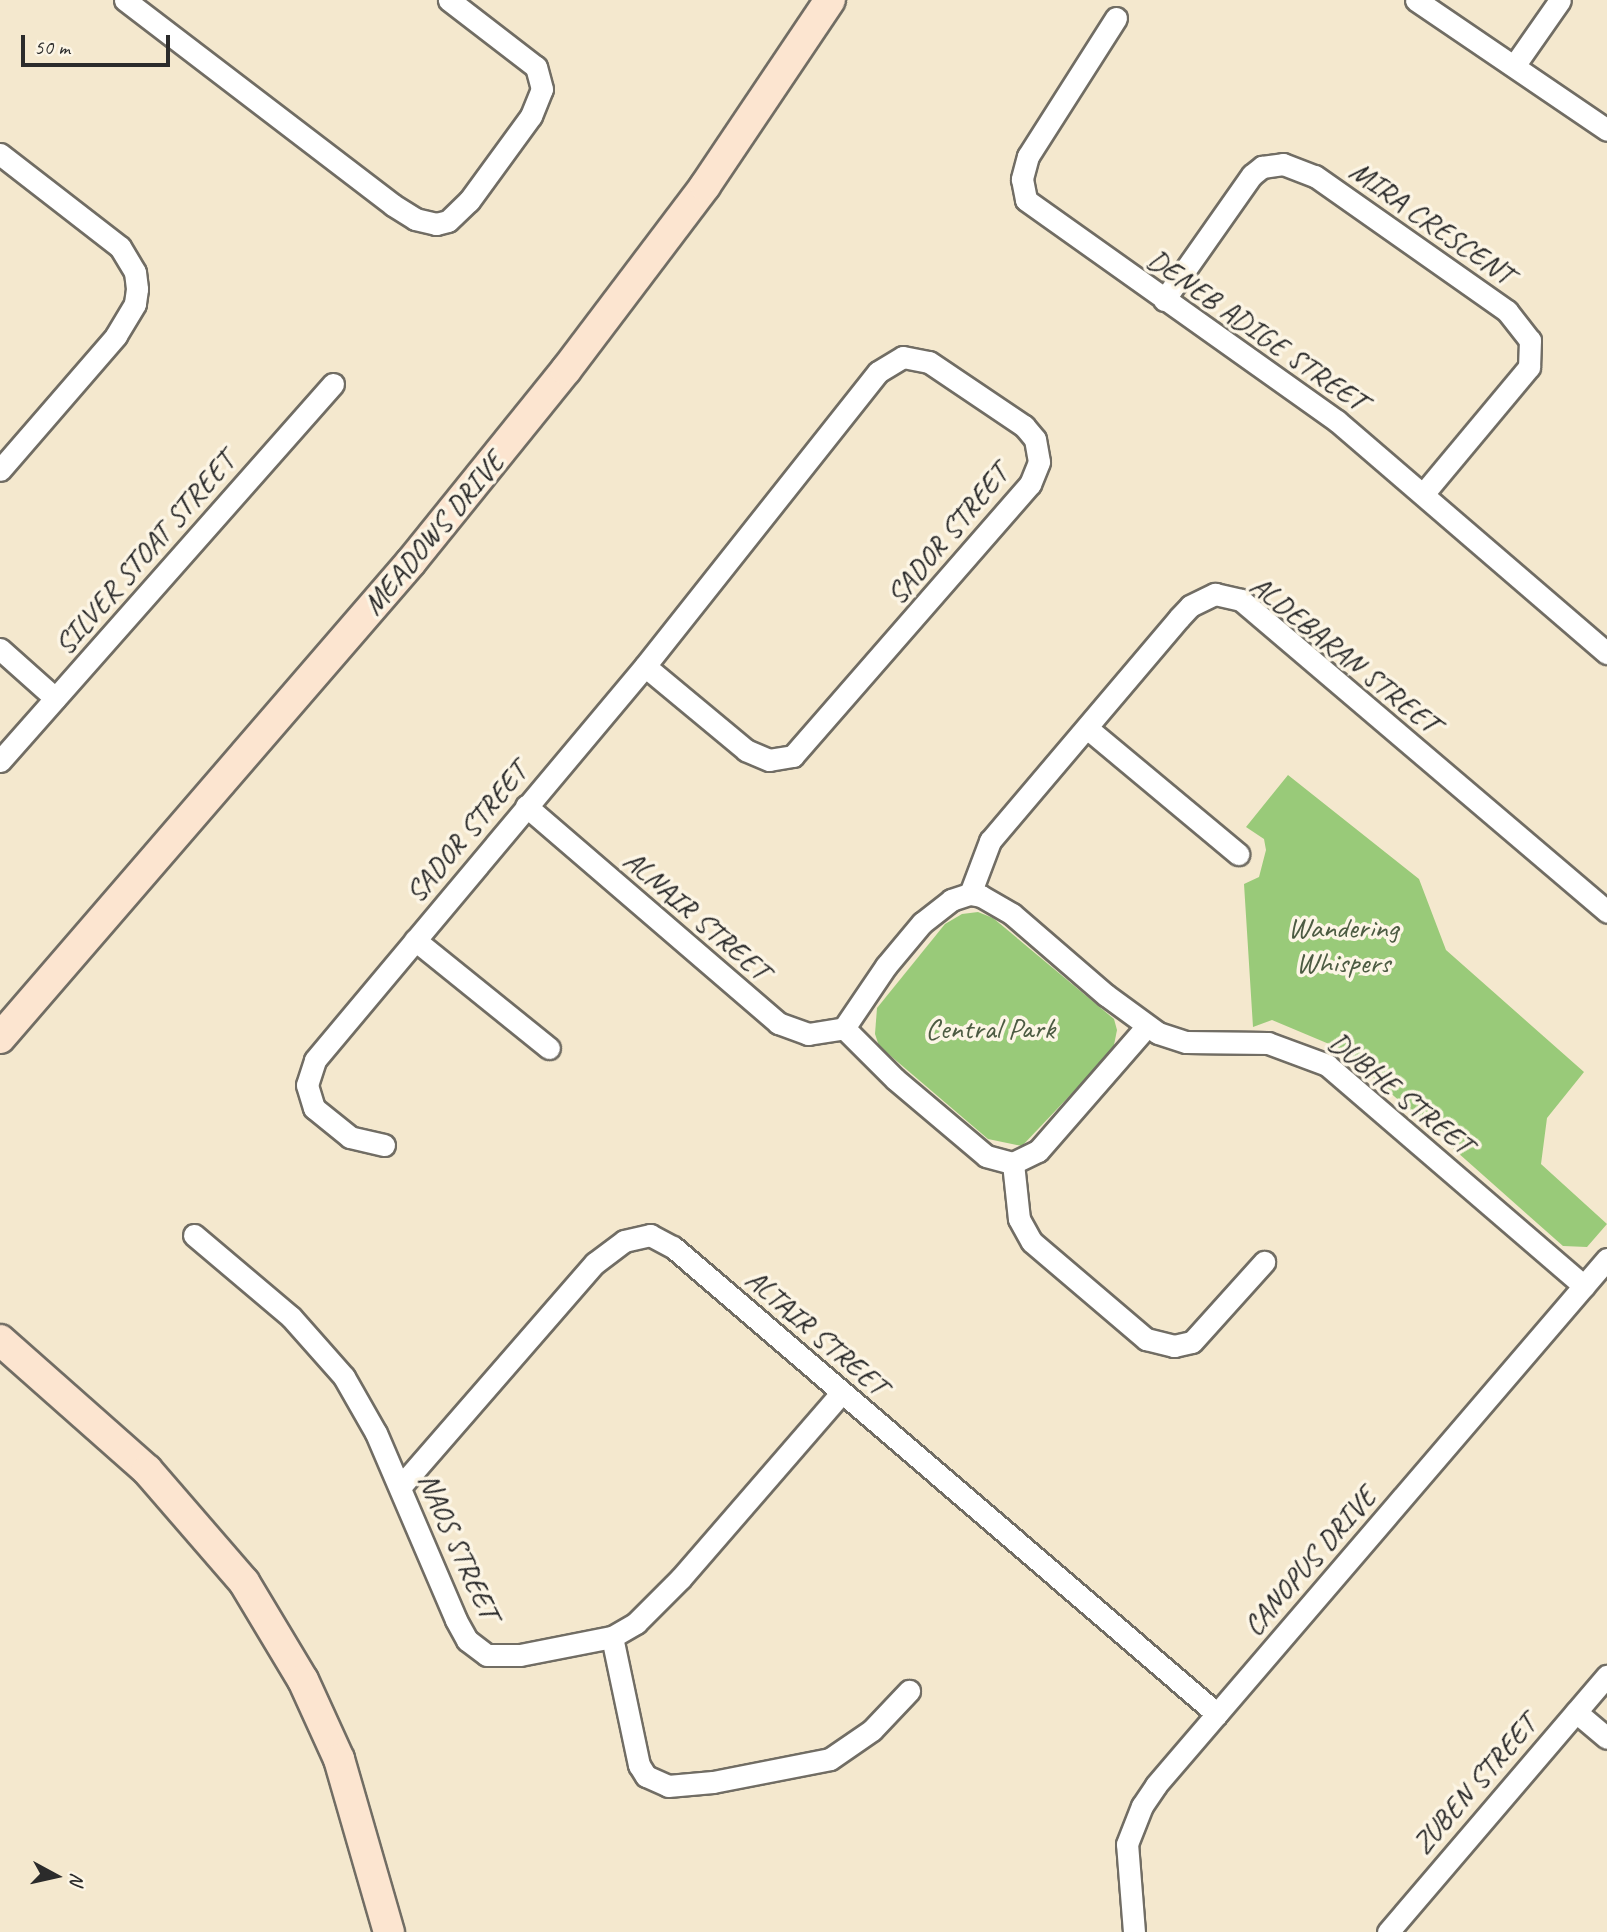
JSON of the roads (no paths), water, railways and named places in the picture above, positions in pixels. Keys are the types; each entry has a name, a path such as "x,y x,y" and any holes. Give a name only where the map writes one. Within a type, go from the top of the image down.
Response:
{"street":[{"path":"125,0 393,205 415,219 436,224 448,221 469,201 531,116 542,89 536,67 449,0"},
{"name":"MEADOWS DRIVE","path":"0,1038 411,562 566,370 705,186 830,0"},
{"path":"1416,0 1607,130"},
{"path":"1514,66 1560,0"},
{"name":"DENEB ADIGE STREET","path":"1116,18 1028,156 1023,169 1023,191 1036,210 1337,421 1607,653"},
{"path":"0,154 120,247 135,272 136,289 135,304 116,336 0,470"},
{"name":"MIRA CRESCENT","path":"1164,300 1252,176 1262,167 1283,164 1315,176 1507,311 1530,340 1529,367 1424,493"},
{"name":"SADOR STREET","path":"384,1145 350,1137 327,1121 308,1096 308,1073 415,940 645,666 870,382 892,360 915,358 929,362 1024,426 1035,439 1039,463 1030,484 793,756 769,760 746,750 645,666"},
{"name":"SILVER STOAT STREET","path":"0,761 332,384"},
{"name":"ALDEBARAN STREET","path":"970,894 990,841 1190,606 1215,594 1228,595 1251,608 1607,912"},
{"path":"0,649 55,698"},
{"path":"1087,728 1238,854"},
{"name":"ALNAIR STREET","path":"526,806 778,1023 808,1034 844,1028"},
{"path":"970,894 951,900 922,923 886,966 844,1028 895,1079 986,1156 1013,1163 1038,1151 1147,1026"},
{"name":"DUBHE STREET","path":"970,894 1012,914 1147,1026 1186,1042 1268,1043 1327,1065 1584,1286"},
{"name":"SADOR STREET","path":"415,940 549,1048"},
{"path":"1013,1163 1019,1219 1032,1242 1146,1339 1174,1346 1192,1342 1264,1262"},
{"name":"NAOS STREET","path":"194,1235 291,1317 329,1358 362,1406 400,1487 456,1620 477,1649 487,1655 520,1655 612,1637 636,1623 666,1595 841,1393"},
{"name":"ALTAIR STREET","path":"400,1487 595,1263 636,1235 650,1235 673,1247 1217,1714"},
{"name":"CANOPUS DRIVE","path":"1132,1932 1126,1864 1132,1825 1156,1785 1607,1259"},
{"path":"0,1340 147,1470 244,1582 303,1680 339,1759 389,1932"},
{"path":"612,1637 639,1765 646,1776 668,1786 713,1783 830,1759 872,1730 909,1691"},
{"name":"ZUBEN STREET","path":"1388,1932 1607,1676"},
{"path":"1576,1712 1607,1738"}],"park label":[{"name":"Wandering Whispers","path":"1343,944"},
{"name":"Central Park","path":"990,1028"}]}
